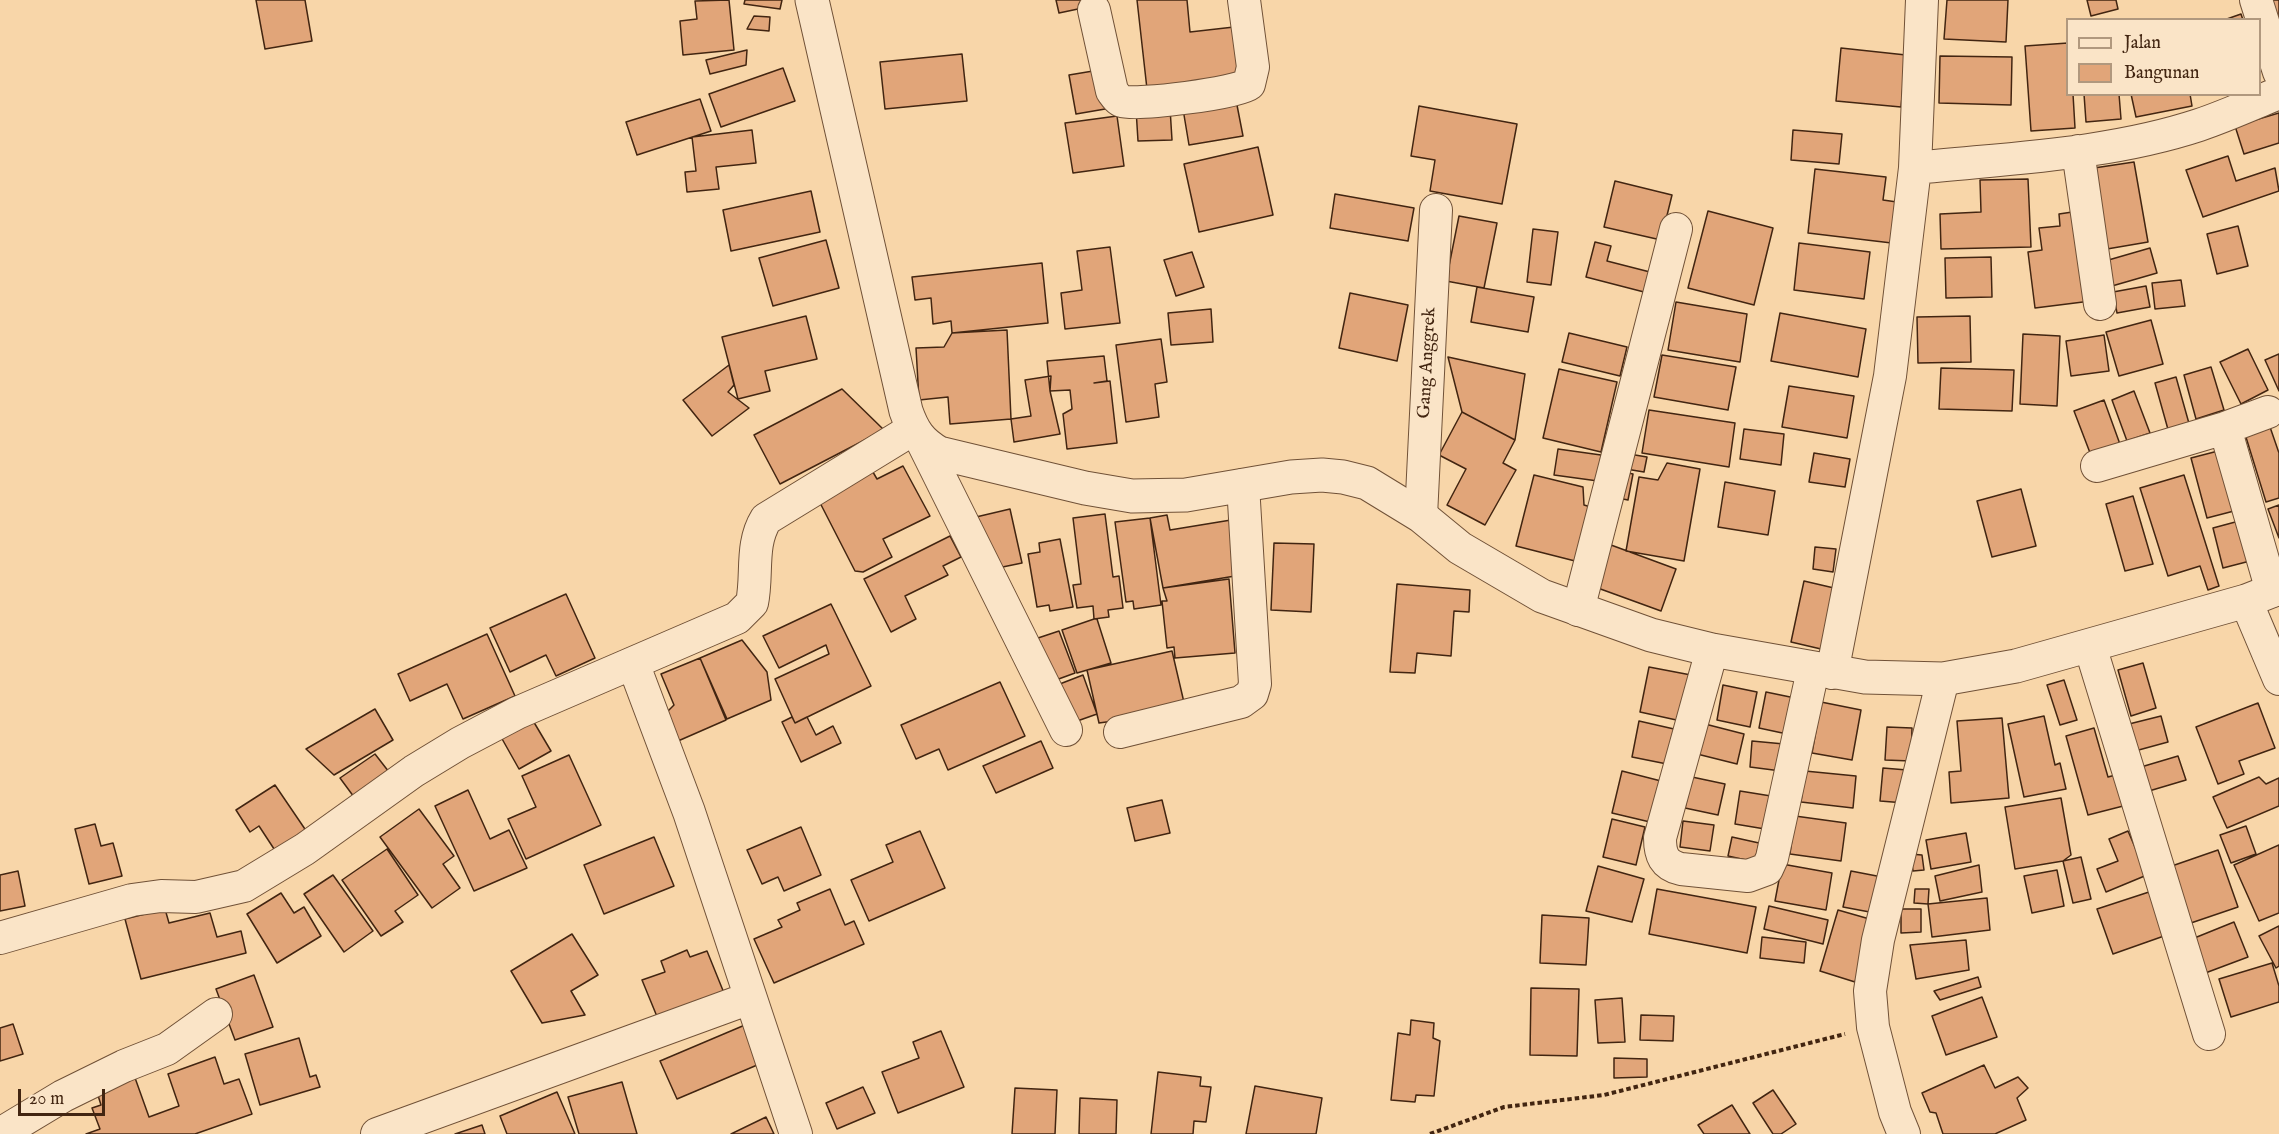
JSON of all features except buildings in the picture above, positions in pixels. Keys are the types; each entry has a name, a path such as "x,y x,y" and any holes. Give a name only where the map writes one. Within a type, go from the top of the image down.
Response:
{"street":[{"path":"812,0 918,436 1066,730"},
{"path":"1094,10 1112,92 1116,98 1129,102 1203,97 1239,90 1249,84 1253,67 1244,0"},
{"path":"1712,650 1660,838 1660,850 1664,861 1671,867 1748,876 1767,869 1772,858 1823,671 1890,376 1915,168 1922,0"},
{"path":"2256,0 2279,72"},
{"path":"1915,168 2078,152 2198,125 2279,93"},
{"path":"2078,152 2100,304"},
{"name":"Gang Anggrek","path":"1421,516 1436,210"},
{"path":"1578,610 1677,229"},
{"path":"2097,466 2225,428 2268,412"},
{"path":"2225,428 2266,593 2279,679"},
{"path":"918,436 939,453 965,461 1132,496 1186,495 1291,477 1343,477 1367,483 1421,516 1460,548 1542,596 1651,635 1712,650 1865,677 1942,679 2016,666 2266,593"},
{"path":"0,938 132,900 161,896 196,897 244,886 305,849 414,771 460,743 517,713 746,613 755,592 755,544 758,531 766,519 918,436"},
{"path":"1120,732 1241,702 1252,694 1255,684 1243,485"},
{"path":"2090,646 2209,1034"},
{"path":"633,663 689,812 750,998 784,1092 796,1134"},
{"path":"1904,1134 1894,1112 1873,1027 1870,991 1878,940 1942,679"},
{"path":"377,1134 750,998"},
{"path":"0,1134 63,1096 124,1066 167,1049 216,1014"}],"path":[{"path":"1430,1134 1504,1107 1604,1095 1873,1027"}]}
